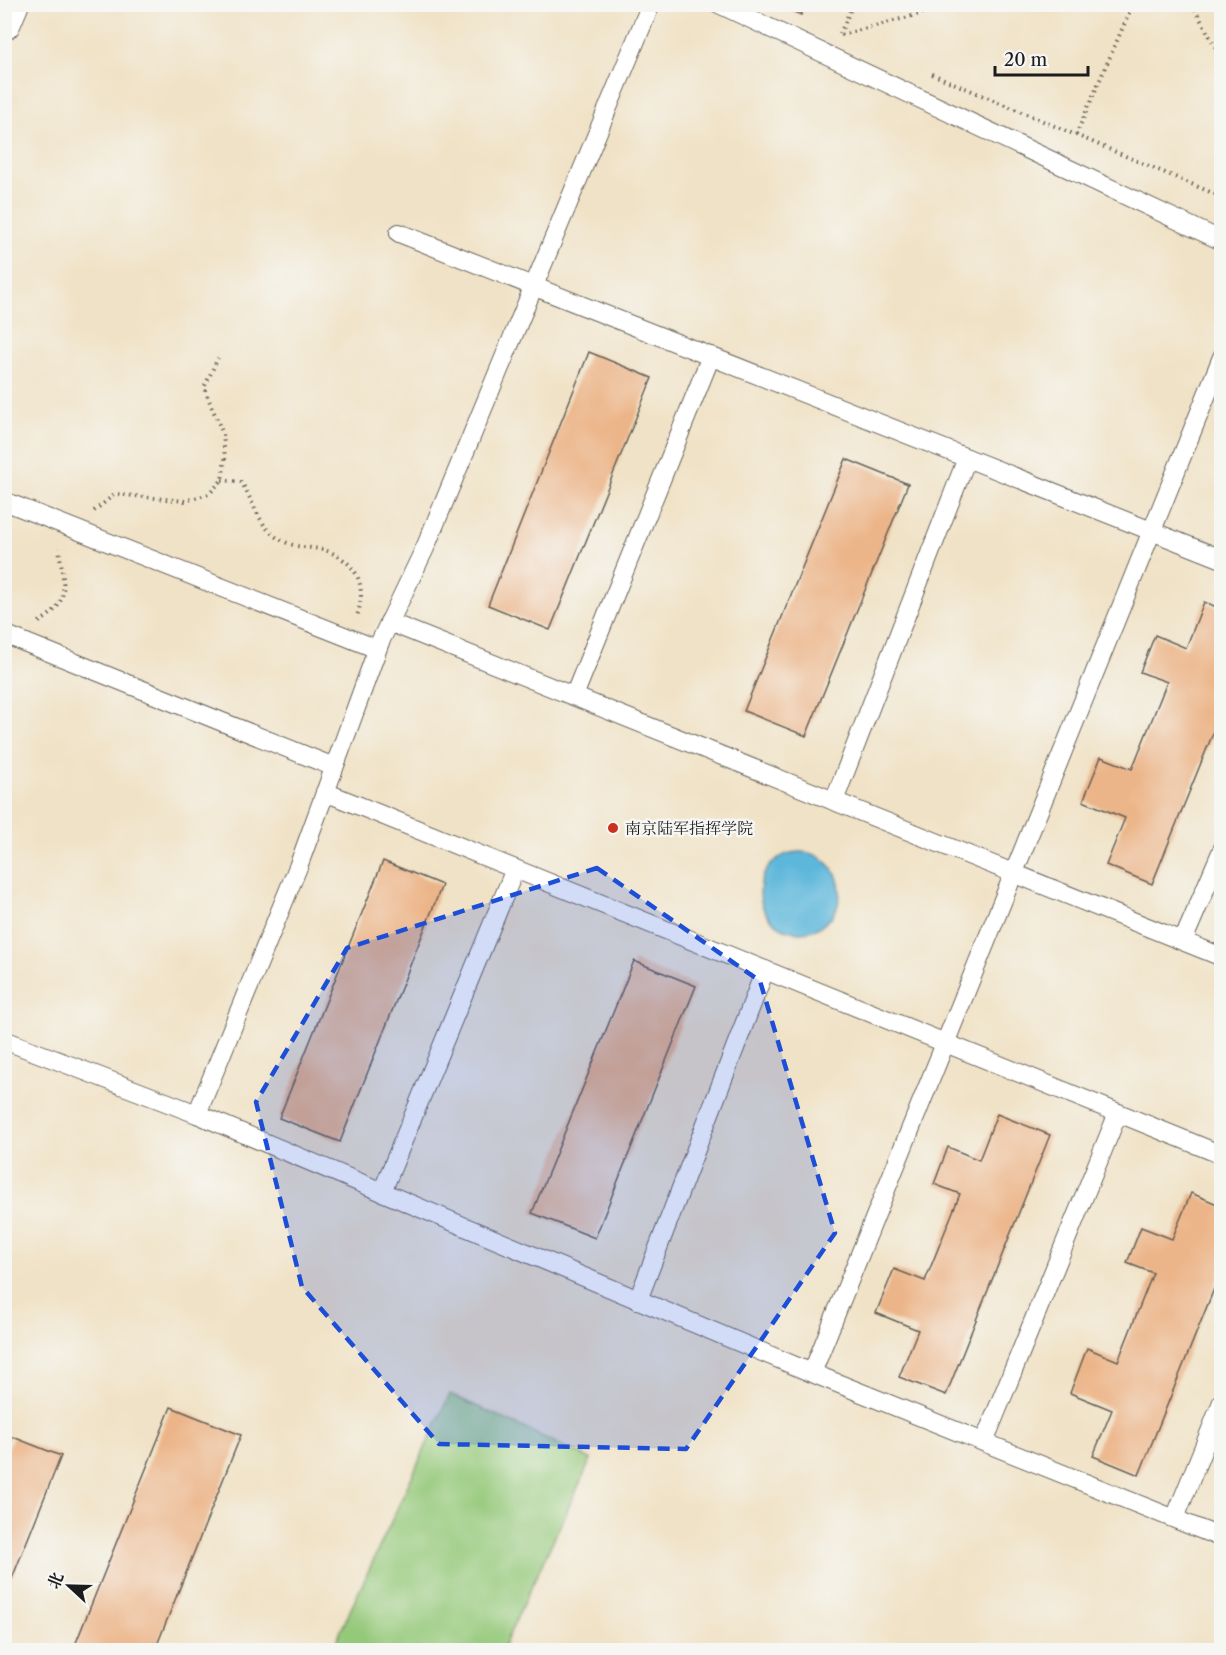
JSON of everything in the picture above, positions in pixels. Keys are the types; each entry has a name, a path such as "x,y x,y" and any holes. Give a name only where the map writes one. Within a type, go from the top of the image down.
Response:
{"street":[{"path":"4,24 12,4"}],"lane":[{"path":"197,1114 256,974 377,649 425,548 651,4"},
{"path":"719,4 1221,241"},
{"path":"399,233 1221,559"},
{"path":"574,696 711,356"},
{"path":"812,1373 1221,357"},
{"path":"834,801 967,458"},
{"path":"4,501 377,649"},
{"path":"389,622 1221,957"},
{"path":"6,635 334,766"},
{"path":"325,792 1221,1155"},
{"path":"1184,941 1221,850"},
{"path":"382,1192 515,869"},
{"path":"638,1300 765,970"},
{"path":"4,1041 197,1114 812,1373 1221,1538"},
{"path":"984,1442 1118,1113"},
{"path":"1175,1518 1221,1402"}],"path":[{"path":"840,35 853,4"},
{"path":"840,35 957,4"},
{"path":"1076,135 1133,4"},
{"path":"1192,4 1221,59"},
{"path":"840,35 851,39"},
{"path":"926,71 1221,197"},
{"path":"6,635 50,616 66,589 58,541 68,526 88,516 115,495 143,495 185,501 209,494 222,480 225,459 223,434 204,388 218,358"},
{"path":"222,480 241,482 258,516 274,535 294,547 333,553 356,570 362,592 358,613 348,637"}],"highlighted area":[{"path":"597,868 760,981 835,1233 686,1449 439,1444 302,1287 256,1102 347,948"}],"green space":[{"path":"450,1394 591,1459 502,1650 332,1650"}],"water":[{"path":"800,852 815,855 828,864 837,877 840,892 837,907 828,920 815,929 800,932 785,929 772,920 763,907 760,892 763,877 772,864 785,855"}],"building":[{"path":"776,4 805,4 801,15"},
{"path":"589,352 652,378 550,630 488,605"},
{"path":"846,459 908,484 806,736 744,711"},
{"path":"1204,602 1222,609 1222,711 1152,884 1106,865 1125,818 1083,801 1101,757 1132,769 1167,682 1140,672 1155,635 1186,648"},
{"path":"383,861 442,885 340,1142 279,1118"},
{"path":"634,961 696,986 595,1238 532,1213"},
{"path":"997,1114 1050,1135 946,1395 899,1377 918,1330 876,1313 894,1269 925,1281 960,1194 934,1184 948,1147 979,1160"},
{"path":"1191,1193 1222,1206 1222,1269 1139,1475 1093,1456 1112,1410 1070,1393 1087,1348 1118,1361 1153,1273 1127,1263 1141,1227 1172,1239"},
{"path":"171,1407 241,1435 155,1650 73,1650"},
{"path":"13,1437 61,1456 5,1596 4,1458"}],"place":[{"name":"南京陆军指挥学院","path":"613,828"}]}
